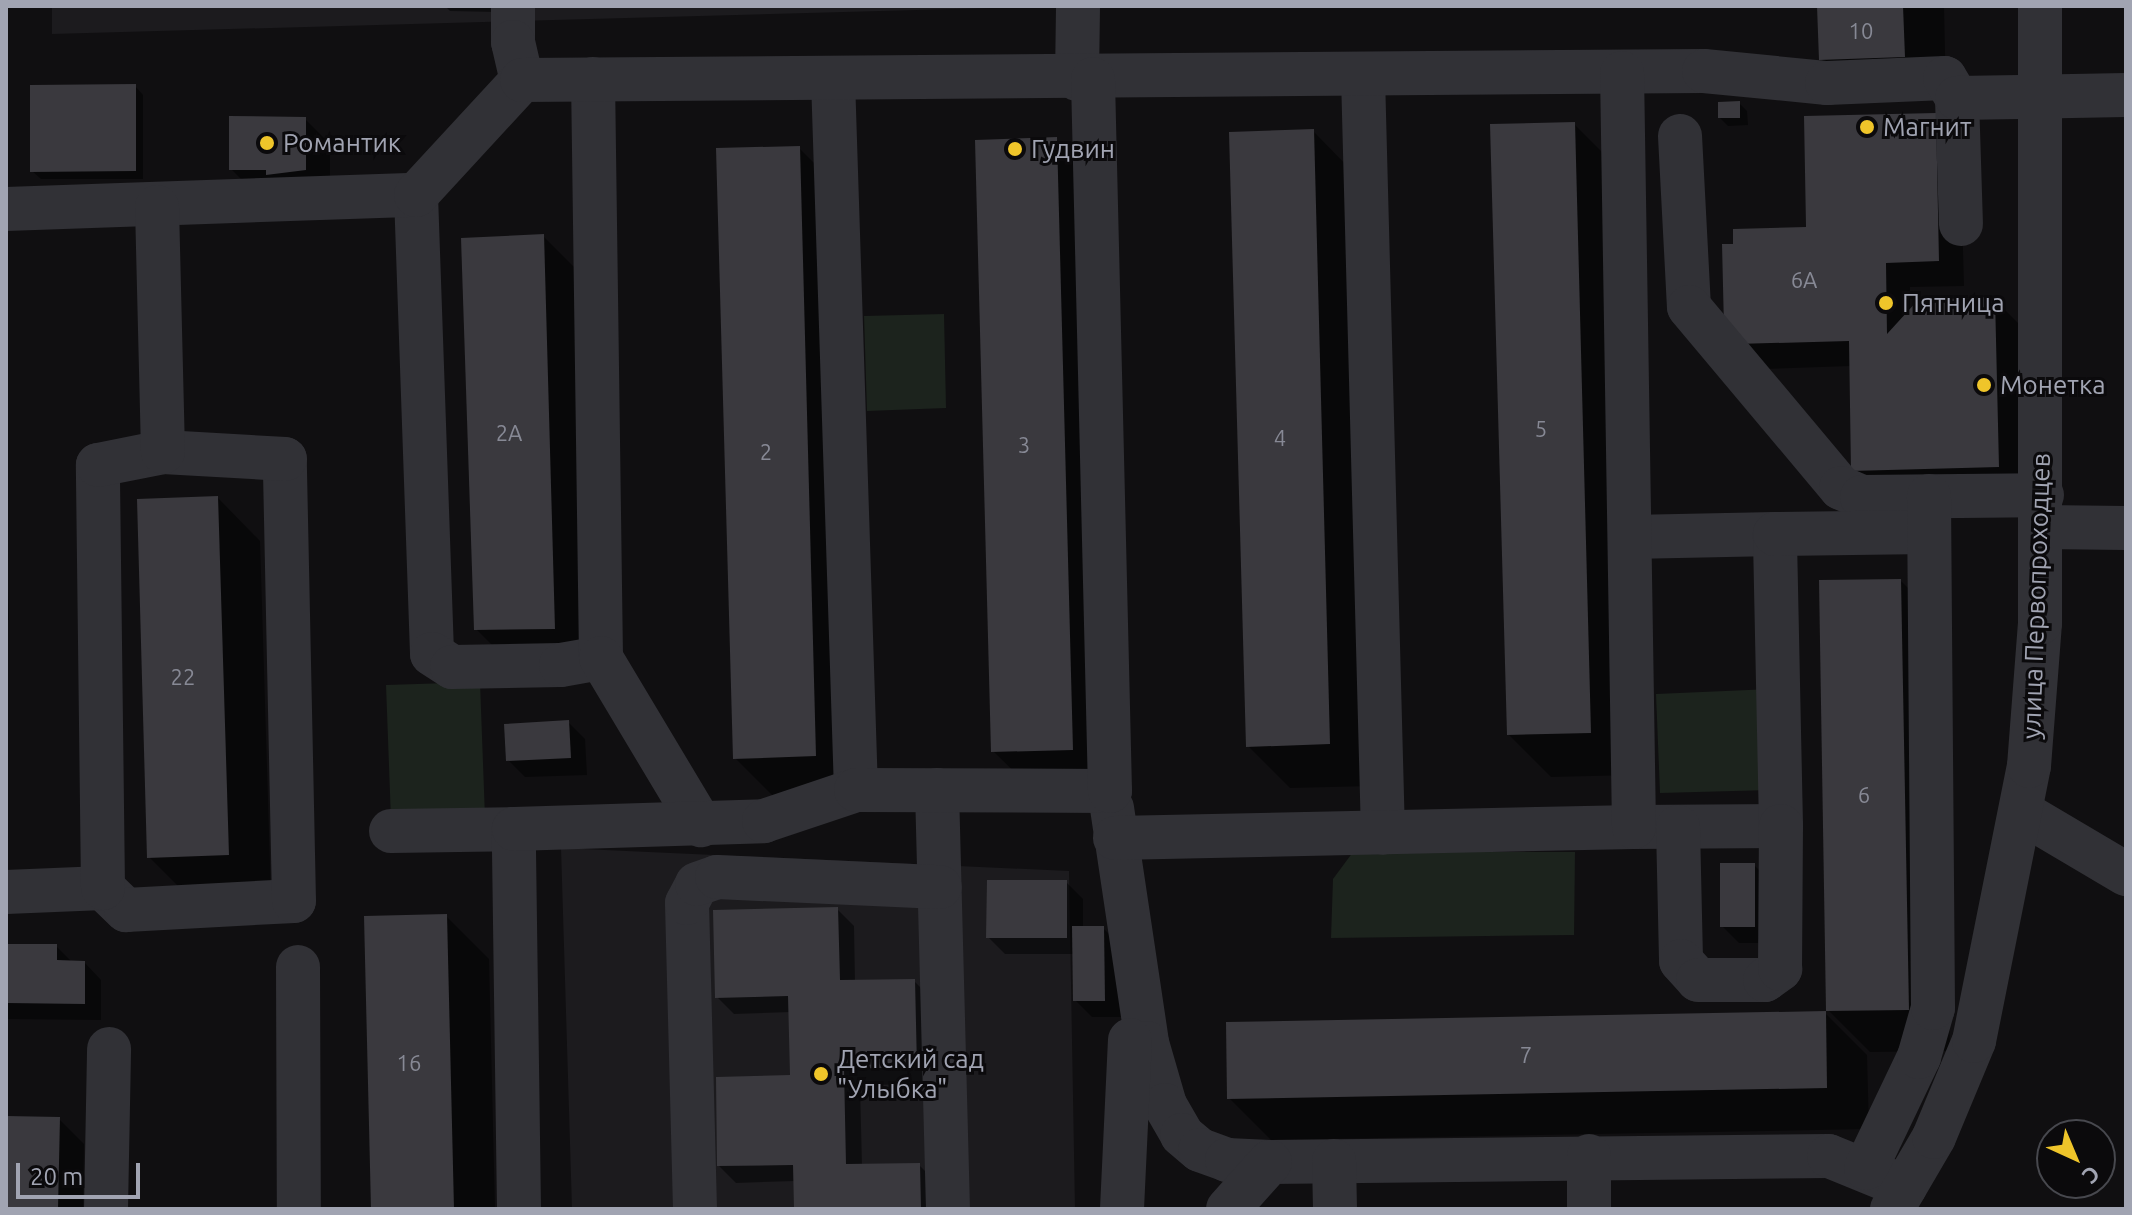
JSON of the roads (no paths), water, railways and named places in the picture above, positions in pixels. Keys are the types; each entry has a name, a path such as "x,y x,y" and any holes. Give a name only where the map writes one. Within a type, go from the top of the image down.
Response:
{"street":[{"path":"513,6 513,42 522,80"},
{"path":"1078,6 1085,79 1110,791 1153,1067 1165,1105 1182,1135 1227,1160 1270,1162 1589,1156 1829,1156 1866,1168 1898,1198"},
{"name":"улица Первопроходцев","path":"1898,1198 1934,1137 1974,1041 2021,812 2036,701 2042,511 2040,6"},
{"path":"601,658 561,665 452,667 432,654 416,195 522,80 1085,79 1704,71 1827,83 1945,78 1957,98 1961,224"},
{"path":"1622,73 1634,827"},
{"path":"1363,76 1383,833"},
{"path":"593,79 601,658 701,825"},
{"path":"833,79 856,790"},
{"path":"1957,98 2126,95"},
{"path":"1680,136 1685,290 1697,322 1841,488 1862,497 1929,514"},
{"path":"6,209 157,207 416,195"},
{"path":"157,207 163,452"},
{"path":"163,452 285,459 294,901 126,910 103,888 98,465 163,452"},
{"path":"1630,537 1775,534 1929,514 2042,511 2126,528"},
{"path":"1866,1168 1919,1057 1933,1008 1929,514"},
{"path":"1678,827 1681,961 1691,977 1765,980 1780,969 1781,826 1775,534"},
{"path":"391,831 764,821 856,790 1110,791"},
{"path":"937,790 948,1209"},
{"path":"2021,812 2126,874"},
{"path":"1115,838 1781,826"},
{"path":"514,829 519,1209"},
{"path":"695,1209 687,903 697,884 717,877 940,887"},
{"path":"6,892 103,888"},
{"path":"1122,1209 1130,1099 1131,937"},
{"path":"298,967 299,1209"},
{"path":"106,1209 109,1049"},
{"path":"1589,1156 1589,1209"},
{"path":"1334,1161 1335,1209"},
{"path":"1228,1209 1270,1162"}],"place":[{"name":"Магнит","path":"1867,127"},
{"name":"Романтик","path":"267,143"},
{"name":"Гудвин","path":"1015,149"},
{"name":"Пятница","path":"1886,303"},
{"name":"Монетка","path":"1984,385"},
{"name":"Детский сад \"Улыбка\"","path":"821,1074"}]}
